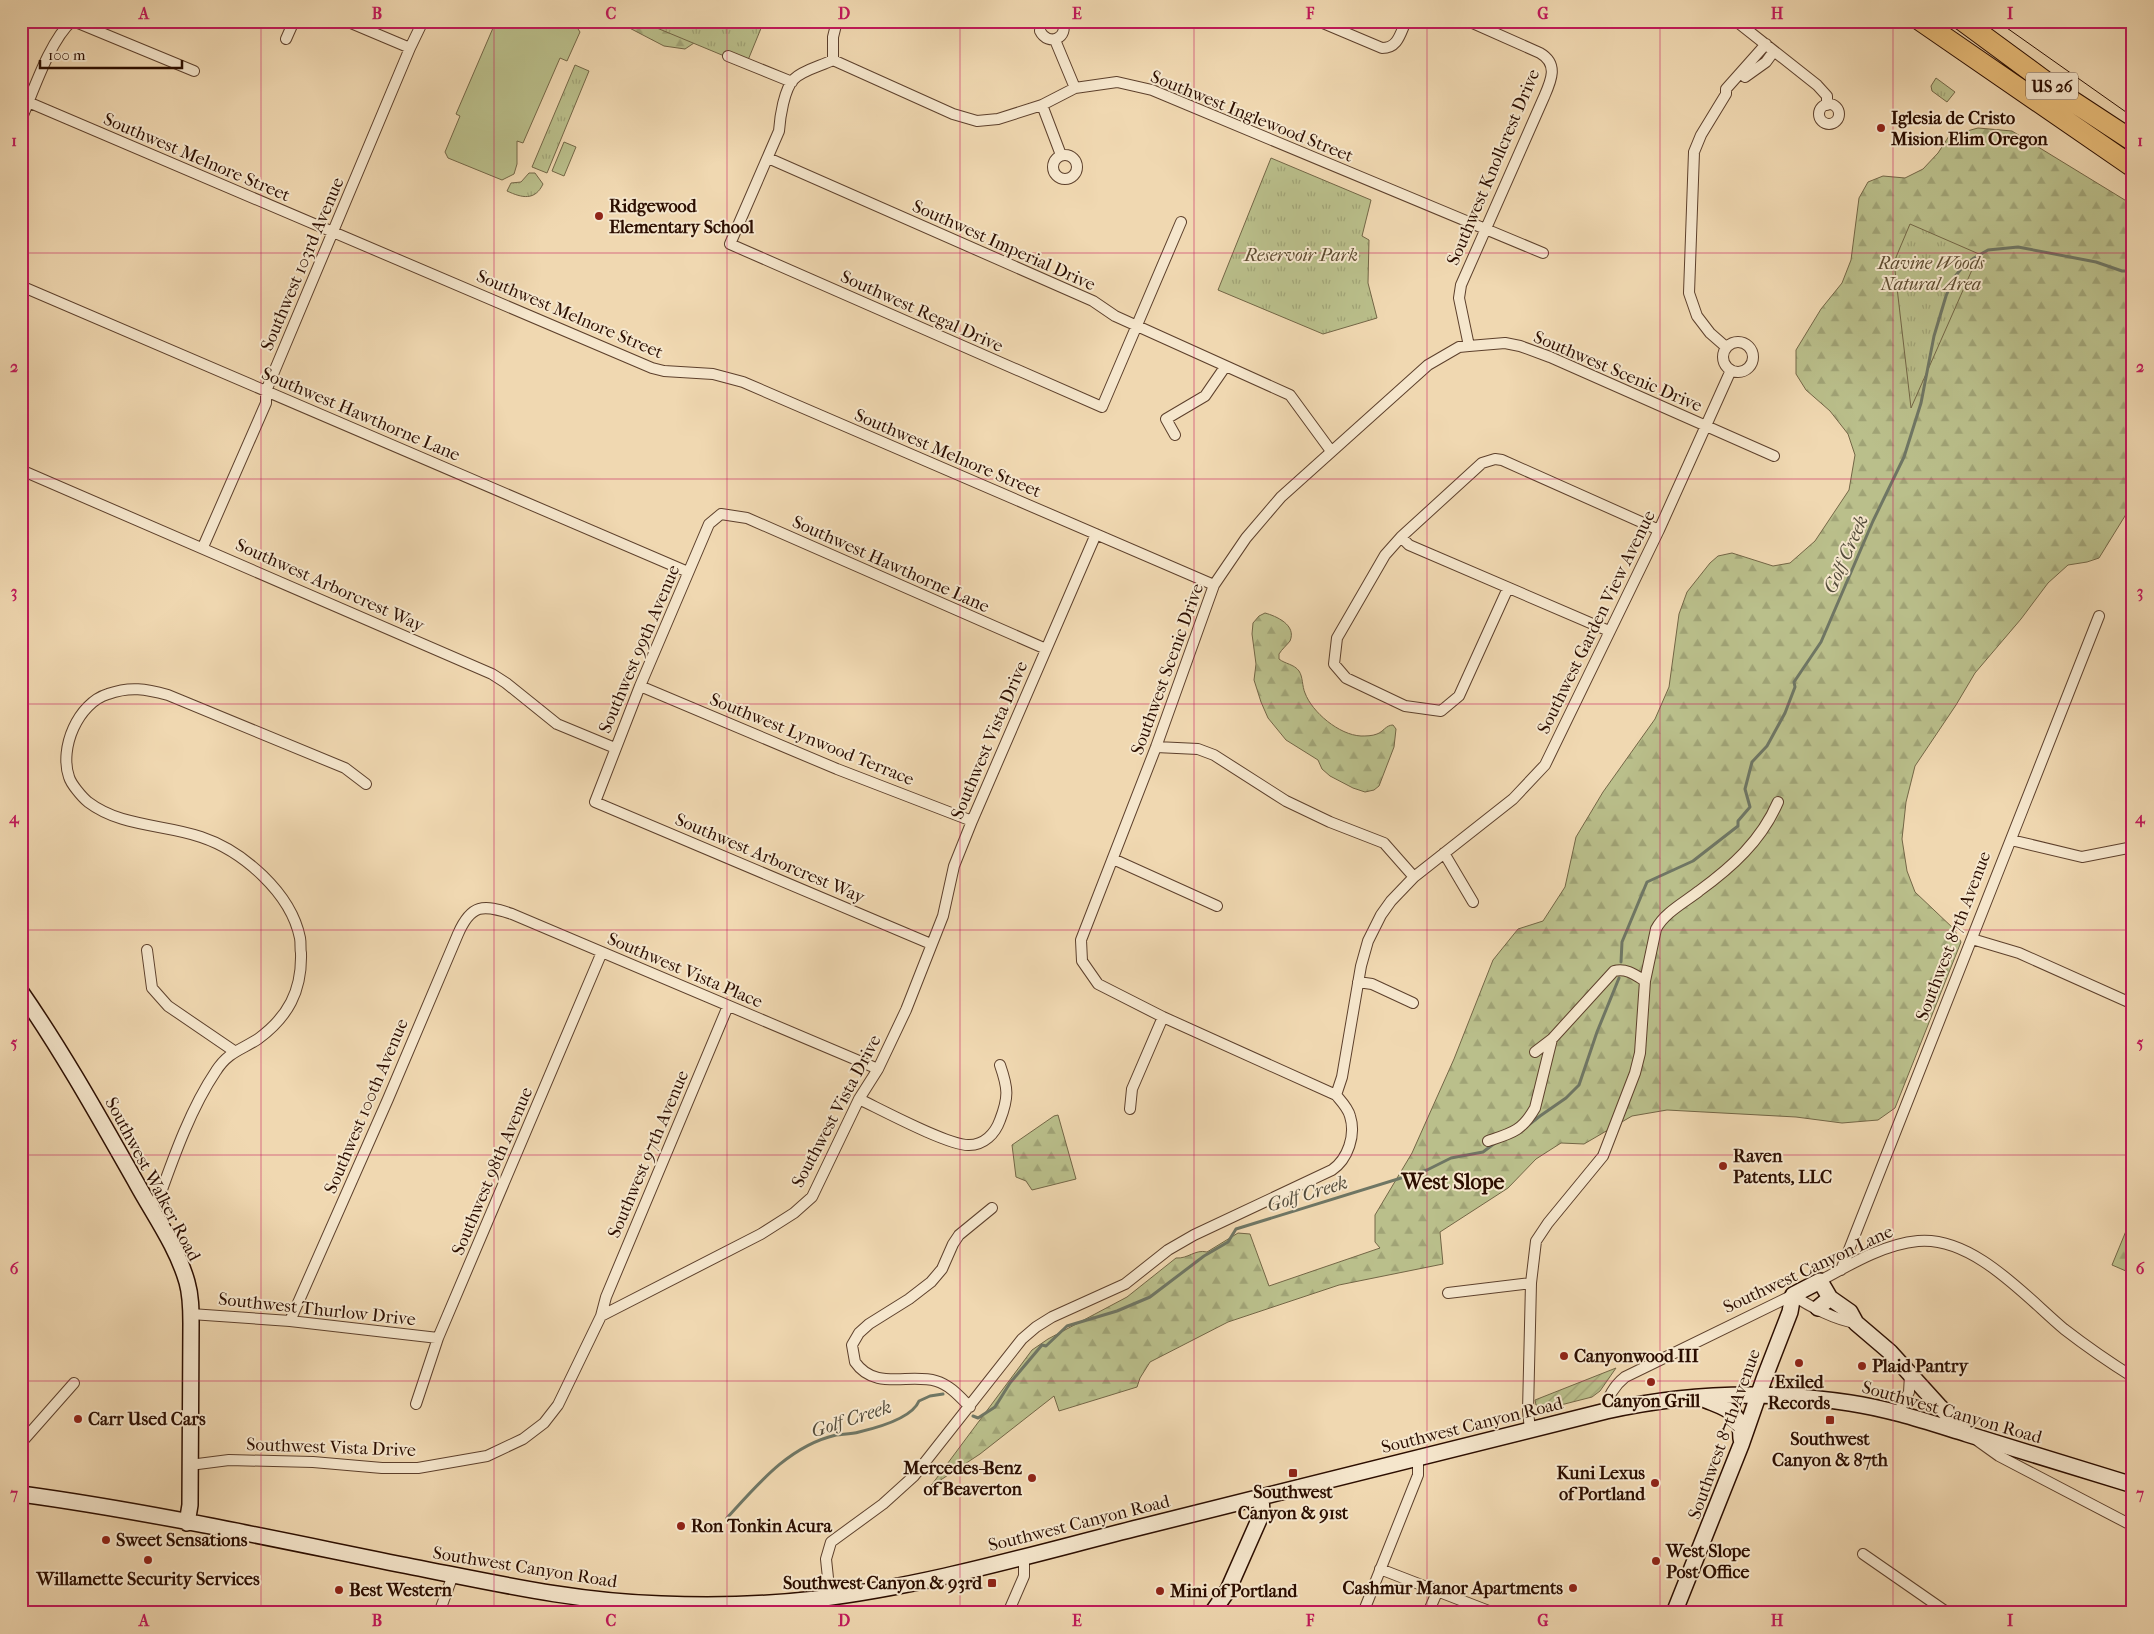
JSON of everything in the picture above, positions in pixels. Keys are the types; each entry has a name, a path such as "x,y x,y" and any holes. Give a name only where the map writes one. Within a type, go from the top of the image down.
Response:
{"highway":[{"name":"US 26","path":"1921,21 1983,66 2133,167"},
{"name":"US 26","path":"1963,21 2069,99 2133,141"}],"main road":[{"name":"Southwest Walker Road","path":"23,1000 77,1080 181,1265 190,1297 191,1314 190,1505 187,1523"},
{"name":"Southwest Canyon Lane","path":"1793,1294 1820,1281"},
{"path":"1820,1281 1830,1298 1850,1312 1856,1324 1878,1342 1968,1434"},
{"name":"Southwest 87th Avenue","path":"1674,1613 1741,1445 1758,1394 1790,1312 1793,1294"},
{"path":"1818,1308 1830,1298"},
{"name":"Southwest Canyon Road","path":"21,1494 87,1503 570,1597 647,1608 751,1604 830,1597 891,1587 1024,1556 1606,1411 1697,1396 1758,1394 1850,1403 1898,1413 2133,1485"},
{"path":"1697,1396 1726,1409 1736,1416 1741,1425 1741,1445"},
{"path":"1220,1613 1224,1597 1262,1513 1261,1496"},
{"path":"1212,1613 1224,1597"}],"street":[{"path":"21,120 54,44 65,28 73,21 194,71"},
{"path":"286,39 294,21"},
{"path":"346,21 410,48"},
{"name":"Southwest 103rd Avenue","path":"203,547 266,403 266,391 423,21"},
{"path":"768,158 779,131 780,112 792,82 797,77 833,60 833,37 837,21"},
{"path":"1041,21 1039,27 1042,36 1046,39 1055,40 1064,30 1062,21"},
{"path":"1318,21 1382,48 1387,48 1396,43 1406,21"},
{"name":"Southwest Knollcrest Drive","path":"1468,21 1540,53 1547,57 1552,65 1552,79 1484,230 1460,292 1461,309 1469,346"},
{"path":"1736,21 1823,90 1827,96 1827,105"},
{"path":"1055,40 1075,88"},
{"path":"1726,347 1710,333 1693,308 1689,293 1694,152 1701,135 1726,94 1747,74 1766,62 1770,48"},
{"path":"728,56 792,82"},
{"name":"Southwest Inglewood Street","path":"833,60 953,114 977,121 998,119 1042,105 1075,88 1117,82 1152,90 1543,253"},
{"name":"Southwest Melnore Street","path":"28,102 652,368 664,371 713,374 743,382 1214,586"},
{"path":"1042,105 1061,155"},
{"name":"Southwest Regal Drive","path":"768,158 730,244 1102,407 1138,326"},
{"name":"Southwest Imperial Drive","path":"768,158 1093,301 1116,316 1290,395 1331,451"},
{"path":"1138,326 1181,222"},
{"name":"Southwest Hawthorne Lane","path":"21,286 688,572"},
{"path":"1740,341 1748,346 1753,355 1751,364 1748,368 1739,372 1731,370 1723,361 1722,356 1726,347 1740,341"},
{"name":"Southwest Scenic Drive","path":"1336,1095 1163,1017 1098,984 1082,962 1081,940 1156,747 1214,586 1252,531 1281,498 1428,365 1460,348 1505,343 1520,346 1550,357 1774,456"},
{"path":"1175,435 1166,419 1205,396 1225,367"},
{"name":"Southwest Garden View Avenue","path":"1336,1095 1342,1077 1358,982 1368,941 1381,915 1391,901 1414,877 1513,799 1545,765 1659,530 1707,427 1731,370"},
{"path":"1508,588 1459,696 1441,710 1405,706 1346,678 1334,664 1337,638 1385,555 1401,537 1482,463 1495,459 1659,530"},
{"name":"Southwest Arborcrest Way","path":"21,470 203,547 492,674 557,724 615,748"},
{"name":"Southwest Hawthorne Lane","path":"722,514 747,518 1046,649"},
{"name":"Southwest 99th Avenue","path":"595,802 640,686 709,524 722,514"},
{"name":"Southwest Vista Drive","path":"190,1465 229,1460 314,1462 382,1468 418,1468 487,1456 523,1439 544,1423 558,1405 601,1316 761,1234 812,1197 859,1100 878,1069 906,1010 949,897 954,866 1096,534"},
{"path":"1401,537 1409,545 1610,631"},
{"name":"Southwest 87th Avenue","path":"1841,1270 2078,674 2099,616"},
{"name":"Southwest Lynwood Terrace","path":"640,686 837,768 972,821"},
{"path":"149,1206 159,1198 203,1091 217,1069 234,1052 256,1040 276,1025 293,1000 301,972 300,938 286,904 260,871 202,837 115,818 86,801 69,778 67,750 73,728 82,712 100,696 116,691 143,688 168,695 345,768 366,784"},
{"path":"1156,747 1198,749 1214,755 1286,801 1330,822 1384,843 1414,877"},
{"name":"Southwest Arborcrest Way","path":"595,802 931,944"},
{"path":"1530,1430 1528,1411 1531,1283 1536,1241 1603,1156 1635,1074 1640,1053 1645,981 1654,936 1659,923 1746,853 1778,802"},
{"path":"2011,840 2082,857 2133,847"},
{"path":"1444,853 1473,902"},
{"path":"1113,859 1217,906"},
{"name":"Southwest Vista Place","path":"477,908 492,907 512,914 878,1069"},
{"name":"Southwest 100th Avenue","path":"290,1321 388,1099 461,926 465,918 477,908"},
{"path":"1972,939 2019,953 2133,1004"},
{"path":"147,950 152,988 168,1006 234,1052"},
{"name":"Southwest 98th Avenue","path":"416,1404 438,1338 602,952"},
{"path":"1535,1052 1552,1039 1614,971 1621,969 1629,971 1645,981"},
{"path":"1358,982 1372,984 1413,1003"},
{"name":"Southwest 97th Avenue","path":"601,1316 606,1297 728,1006"},
{"path":"1130,1109 1132,1088 1163,1017"},
{"path":"1488,1141 1513,1133 1523,1126 1529,1118 1535,1108 1552,1039"},
{"path":"859,1100 955,1143 976,1144 994,1133 1005,1108 1007,1082 1000,1065"},
{"path":"830,1597 826,1559 831,1542 883,1504 914,1476 1022,1339 1036,1326 1087,1300 1125,1284 1168,1250 1194,1235 1299,1187 1339,1166 1349,1148 1351,1133 1350,1116 1336,1095"},
{"path":"970,1407 951,1388 937,1381 885,1380 870,1375 863,1371 855,1362 852,1345 859,1333 869,1324 909,1299 937,1276 959,1235 992,1208"},
{"name":"Southwest Canyon Lane","path":"1820,1281 1879,1252 1910,1242 1940,1242 1960,1248 1986,1263 2065,1329 2133,1377"},
{"path":"1448,1293 1531,1283"},
{"path":"1793,1294 1804,1302 1841,1321 1856,1324"},
{"name":"Southwest Canyon Lane","path":"1606,1411 1607,1402 1611,1394 1617,1384 1625,1378 1793,1294"},
{"name":"Southwest Thurlow Drive","path":"191,1314 290,1321 438,1338"},
{"path":"1898,1413 1909,1392 1910,1375"},
{"path":"21,1443 74,1383"},
{"path":"1968,1434 1999,1456 2133,1526"},
{"path":"1364,1613 1418,1475 1418,1458"},
{"path":"1863,1554 1948,1613"},
{"path":"1008,1613 1024,1576 1024,1556"},
{"path":"1380,1569 1494,1613"},
{"path":"440,1613 453,1575"},
{"path":"1428,1613 1438,1590"}],"green space":[{"path":"496,21 573,21 580,32 567,61 560,58 523,143 517,141 517,164 514,174 502,180 448,158 445,152 460,116 456,114"},
{"path":"616,21 727,21 685,49 664,46"},
{"path":"640,21 764,21 746,65"},
{"path":"575,65 589,71 547,173 532,167"},
{"path":"1936,78 1955,92 1947,102 1932,91 1931,86"},
{"path":"1978,128 2012,131 2133,205 2133,503 2099,558 2068,565 2048,583 2021,619 1975,673 1915,766 1906,802 1902,839 1907,871 1915,892 1954,929 1961,942 1895,1108 1878,1120 1842,1123 1796,1117 1667,1110 1632,1116 1584,1144 1561,1143 1536,1159 1508,1188 1440,1232 1443,1264 1339,1285 1228,1322 1150,1362 1137,1387 1059,1411 1054,1396 980,1454 930,1487 1032,1350 1048,1339 1127,1297 1176,1258 1203,1251 1207,1252 1238,1233 1250,1234 1269,1286 1380,1248 1375,1242 1375,1215 1412,1153 1454,1059 1493,960 1518,929 1543,921 1565,887 1576,837 1603,792 1655,719 1669,687 1679,614 1687,592 1718,556 1732,553 1773,566 1790,563 1815,541 1849,490 1855,455 1848,434 1830,411 1806,390 1796,374 1796,350 1821,309 1842,283 1851,260 1859,198 1868,182 1883,176 1905,178 1923,169 1938,153 1949,136"},
{"path":"564,142 576,147 564,176 552,171"},
{"name":"Reservoir Park","path":"1271,158 1371,200 1362,236 1369,240 1368,283 1377,318 1323,334 1218,290"},
{"path":"529,173 535,173 543,184 536,193 528,197 507,191 511,183 521,182"},
{"name":"Ravine Woods Natural Area","path":"1910,224 1979,254 1911,408 1894,262"},
{"path":"1265,613 1280,619 1291,630 1290,641 1279,654 1279,659 1299,671 1304,690 1320,715 1335,727 1353,735 1371,736 1391,725 1396,729 1394,747 1379,786 1374,790 1365,792 1330,776 1322,769 1318,760 1286,740 1268,718 1254,680 1256,664 1252,634 1253,623 1259,616"},
{"path":"1058,1115 1076,1179 1032,1190 1026,1181 1016,1177 1012,1145"},
{"path":"2133,1214 2133,1274 2112,1265"},
{"path":"1616,1368 1600,1391 1592,1397 1545,1409 1536,1405 1535,1400"}],"waterway":[{"name":"Golf Creek","path":"1621,962 1622,942 1647,882 1693,861 1738,826 1738,821 1750,807 1745,789 1752,762 1767,746 1785,713 1795,687 1794,682 1821,642 1873,521 1904,457 1921,403 1934,336 1953,279 1974,258 1988,250 2018,247 2096,262 2122,271 2133,271"},
{"name":"Golf Creek","path":"1517,1134 1566,1098 1579,1085 1597,1032 1619,978"},
{"name":"Golf Creek","path":"973,1416 978,1418 995,1407 1010,1383 1042,1345 1046,1346 1067,1326 1117,1311 1150,1297 1204,1256 1228,1242 1236,1229 1427,1170 1451,1158 1483,1152 1495,1143"},
{"name":"Golf Creek","path":"727,1518 776,1468 804,1448 819,1440 836,1435 856,1433 884,1425 909,1412 919,1401 930,1396 943,1394"}],"tram line":[{"path":"1997,21 2133,117"}],"place":[{"name":"Iglesia de Cristo Mision Elim Oregon","path":"1881,128"},
{"name":"Ridgewood Elementary School","path":"599,216"},
{"name":"Raven Patents, LLC","path":"1723,1166"},
{"name":"Canyonwood III","path":"1564,1356"},
{"name":"Exiled Records","path":"1799,1363"},
{"name":"Plaid Pantry","path":"1862,1366"},
{"name":"Canyon Grill","path":"1651,1382"},
{"name":"Carr Used Cars","path":"78,1419"},
{"name":"Southwest Canyon & 87th","path":"1830,1420"},
{"name":"Southwest Canyon & 91st","path":"1293,1473"},
{"name":"Mercedes-Benz of Beaverton","path":"1032,1478"},
{"name":"Kuni Lexus of Portland","path":"1655,1483"},
{"name":"Ron Tonkin Acura","path":"681,1526"},
{"name":"Sweet Sensations","path":"106,1540"},
{"name":"Willamette Security Services","path":"148,1560"},
{"name":"West Slope Post Office","path":"1656,1561"},
{"name":"Southwest Canyon & 93rd","path":"992,1583"},
{"name":"Cashmur Manor Apartments","path":"1573,1588"},
{"name":"Best Western","path":"339,1590"},
{"name":"Mini of Portland","path":"1160,1591"}],"district":[{"name":"West Slope","path":"1453,1181"}]}
